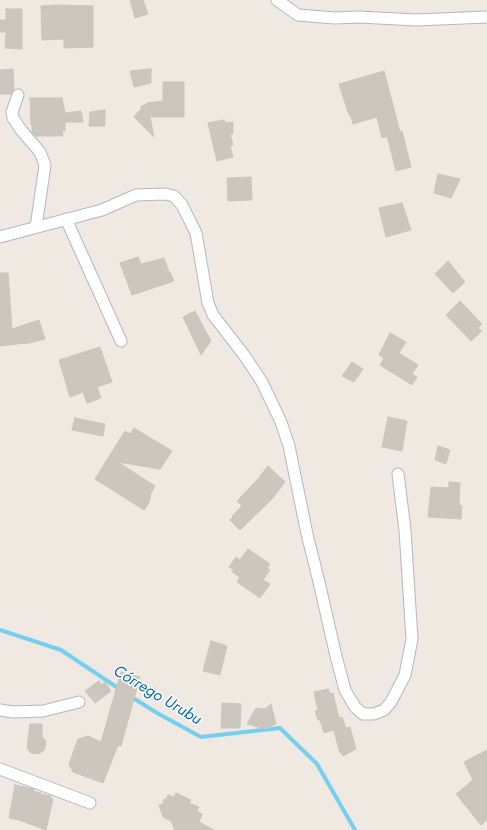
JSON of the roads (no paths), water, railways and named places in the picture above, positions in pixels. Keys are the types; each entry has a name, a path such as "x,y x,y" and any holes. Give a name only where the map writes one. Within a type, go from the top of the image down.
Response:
{"street":[{"path":"277,0 298,15 335,18 359,17 416,20 487,17"},
{"path":"293,0 298,15"},
{"path":"18,95 12,112 13,118 40,152 44,165 36,227"},
{"path":"0,237 102,210 136,195 165,194 174,196 182,205 196,233 208,303 213,315 244,355 262,382 282,422 289,446 306,534 345,690 355,707 363,714 374,714 384,710 392,702 405,675 412,639 405,530 398,474"},
{"path":"66,219 121,342"},
{"path":"0,710 13,712 43,711 79,702"},
{"path":"0,769 90,803"}],"waterway":[{"name":"Córrego Urubu","path":"0,630 61,650 121,690"},
{"name":"Córrego Urubu","path":"130,696 157,713 201,737 280,728 317,764 355,830"}]}
